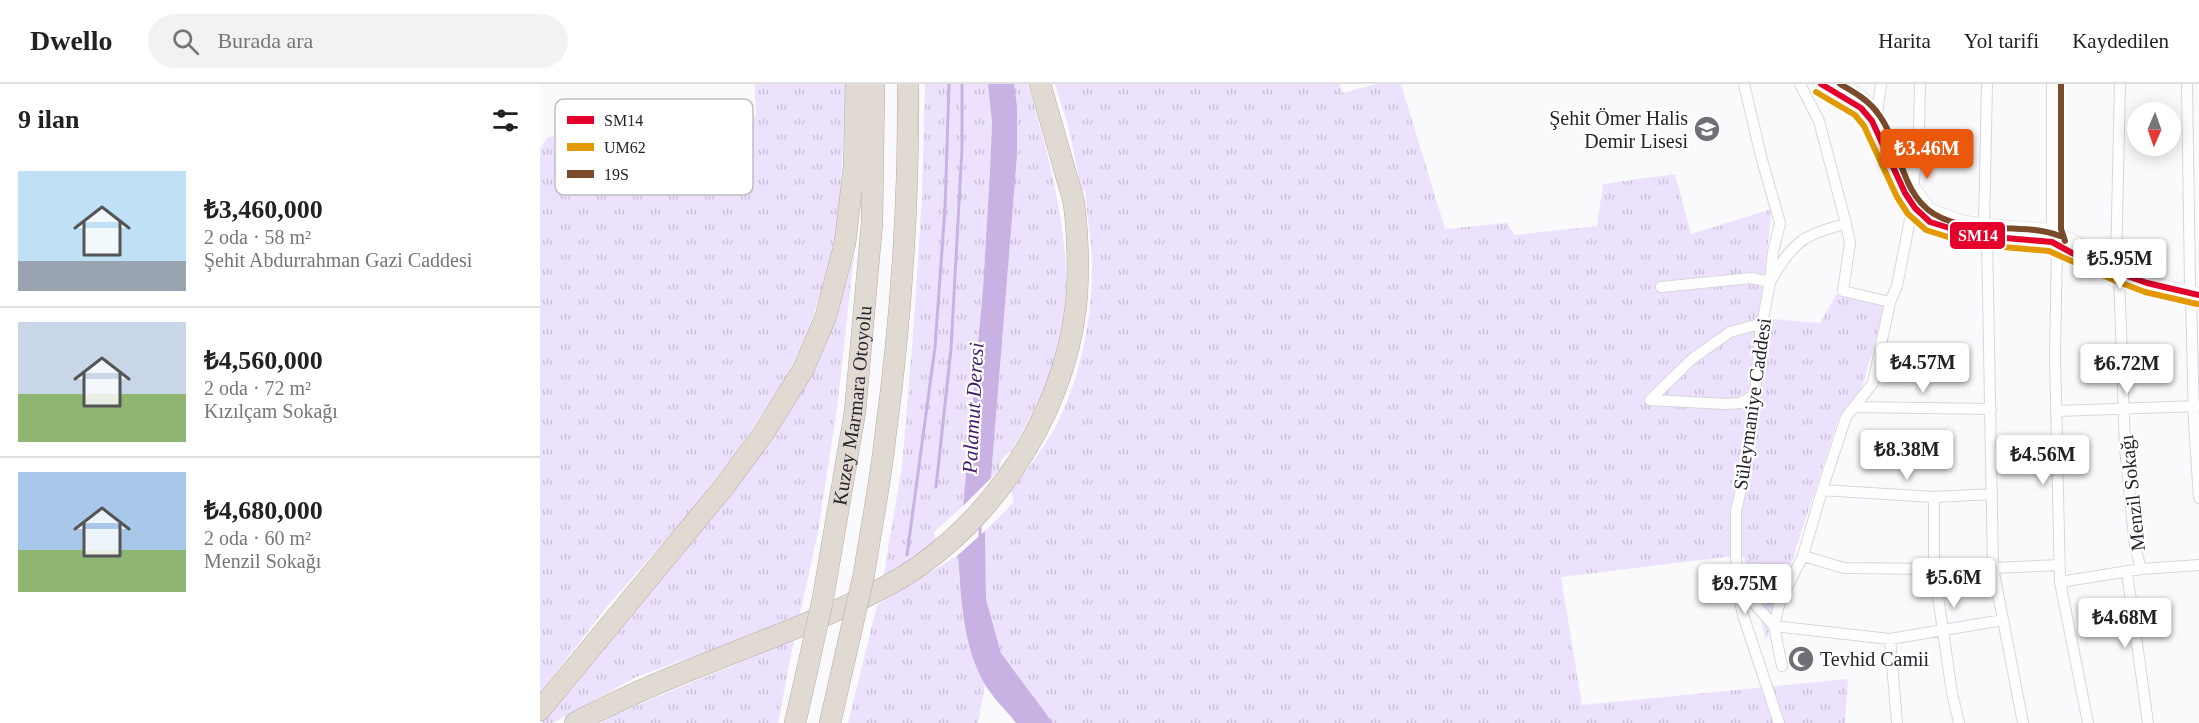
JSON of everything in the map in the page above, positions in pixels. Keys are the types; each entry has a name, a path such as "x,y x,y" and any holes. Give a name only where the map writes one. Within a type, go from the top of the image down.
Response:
{"highway":[{"path":"540,710 723,488 763,434 803,370 826,316 845,243 854,167 856,84"},
{"name":"Kuzey Marmara Otoyolu","path":"795,723 823,598 855,412 872,223 874,84"},
{"name":"Kuzey Marmara Otoyolu","path":"830,723 864,573 885,439 900,288 908,133 908,84"},
{"path":"574,723 671,676 782,634 883,589 937,554 971,522 1010,477 1033,438 1052,398 1068,346 1076,305 1074,203 1040,84"}],"street":[{"name":"Süleymaniye Caddesi","path":"1744,84 1780,223 1773,252 1763,323 1746,467 1736,511 1738,585 1753,646 1779,723"},
{"path":"1800,84 1818,121 1850,243 1843,291 1890,302"},
{"path":"1821,84 1861,108 1872,121 1895,175 1912,204 1930,222 1962,232 1985,231 2046,240 2054,238 2147,283 2195,290"},
{"path":"1841,84 1863,99 1877,114 1913,188 1929,210 1985,231"},
{"path":"1877,114 1881,84"},
{"path":"1782,666 1774,626 1780,601 1803,556 1846,417 1873,383 1890,302 1897,286 1912,204 1919,130 1920,84"},
{"path":"1987,84 1985,231 1993,567 2023,723"},
{"path":"2052,84 2059,565 2060,582 2088,723"},
{"name":"Menzil Sokağı","path":"2120,84 2117,268 2123,410 2135,547 2141,569"},
{"path":"2187,84 2195,290 2199,498"},
{"path":"2187,116 2199,116"},
{"path":"1661,286 1751,278 1770,282 1793,248 1806,237 1821,230 1846,224"},
{"path":"1755,395 1740,403 1726,404 1650,400 1692,359 1731,332 1763,323"},
{"path":"2056,411 2197,406"},
{"path":"1854,407 1991,409"},
{"path":"1822,490 1934,497 1992,494"},
{"path":"1934,497 1934,569 1952,693 1959,723"},
{"path":"1803,556 1844,568 1934,569 2059,565"},
{"path":"2060,582 2141,569 2199,565"},
{"name":"Menzil Sokağı","path":"2127,572 2148,723"},
{"path":"1738,585 1774,626 1890,639 2003,620"},
{"path":"1890,639 1897,723"}],"green space":[{"path":"754,84 846,84 839,222 826,278 809,327 788,375 737,451 684,519 605,609 540,693 540,149 548,137 555,136 555,195 753,195 753,116 756,116"},
{"path":"925,84 988,84 992,122 983,289 963,506 934,532 936,542 883,578 902,466 922,198"},
{"path":"1014,84 1028,84 1053,178 1064,243 1065,308 1055,360 1033,418 1030,417 1012,450 1001,460 1000,469 991,478 1017,156 1017,106"},
{"path":"1055,84 1340,84 1342,93 1376,84 1401,84 1445,229 1507,223 1515,235 1597,226 1603,184 1675,174 1691,234 1772,209 1759,318 1820,323 1836,295 1885,306 1861,391 1839,417 1766,640 1744,557 1725,557 1561,577 1582,705 1848,679 1845,723 1053,723 1001,653 986,599 985,531 1014,502 1011,492 1057,424 1073,385 1088,322 1092,259 1085,191 1081,189 1069,129"},
{"path":"854,255 838,401 818,532 799,618 697,658 697,655 636,677 553,723 541,723 609,640 838,307"},
{"path":"958,555 963,623 968,643 985,684 978,723 848,723 877,605"},
{"path":"794,640 778,723 601,723 618,713"}],"water":[{"path":"988,84 1014,84 1017,106 1017,156 991,478 963,506 983,289 992,122"},
{"path":"985,531 986,599 1001,653 1053,723 1016,723 987,688 976,667 964,620 958,555"}],"waterway":[{"path":"907,555 935,347 945,208 949,84"},
{"path":"936,487 951,349 962,148 962,84"},
{"name":"Palamut Deresi","path":"980,524 980,538"}],"transit line":[{"name":"SM14","path":"1821,84 1861,108 1872,121 1905,193 1915,208 1930,222 1972,235 2052,242 2119,273 2147,283 2199,295"},
{"name":"19S","path":"1840,84 1866,101 1879,115 1914,194 1934,214 1965,225 2029,229 2060,236"},
{"name":"19S","path":"2061,84 2061,229 2065,241"},
{"name":"UM62","path":"1816,92 1855,115 1864,126 1897,197 1908,214 1926,230 1970,244 2049,251 2145,292 2197,304"}],"place":[{"name":"Şehit Ömer Halis Demir Lisesi","path":"1707,129"},
{"name":"Tevhid Camii","path":"1801,659"}]}
